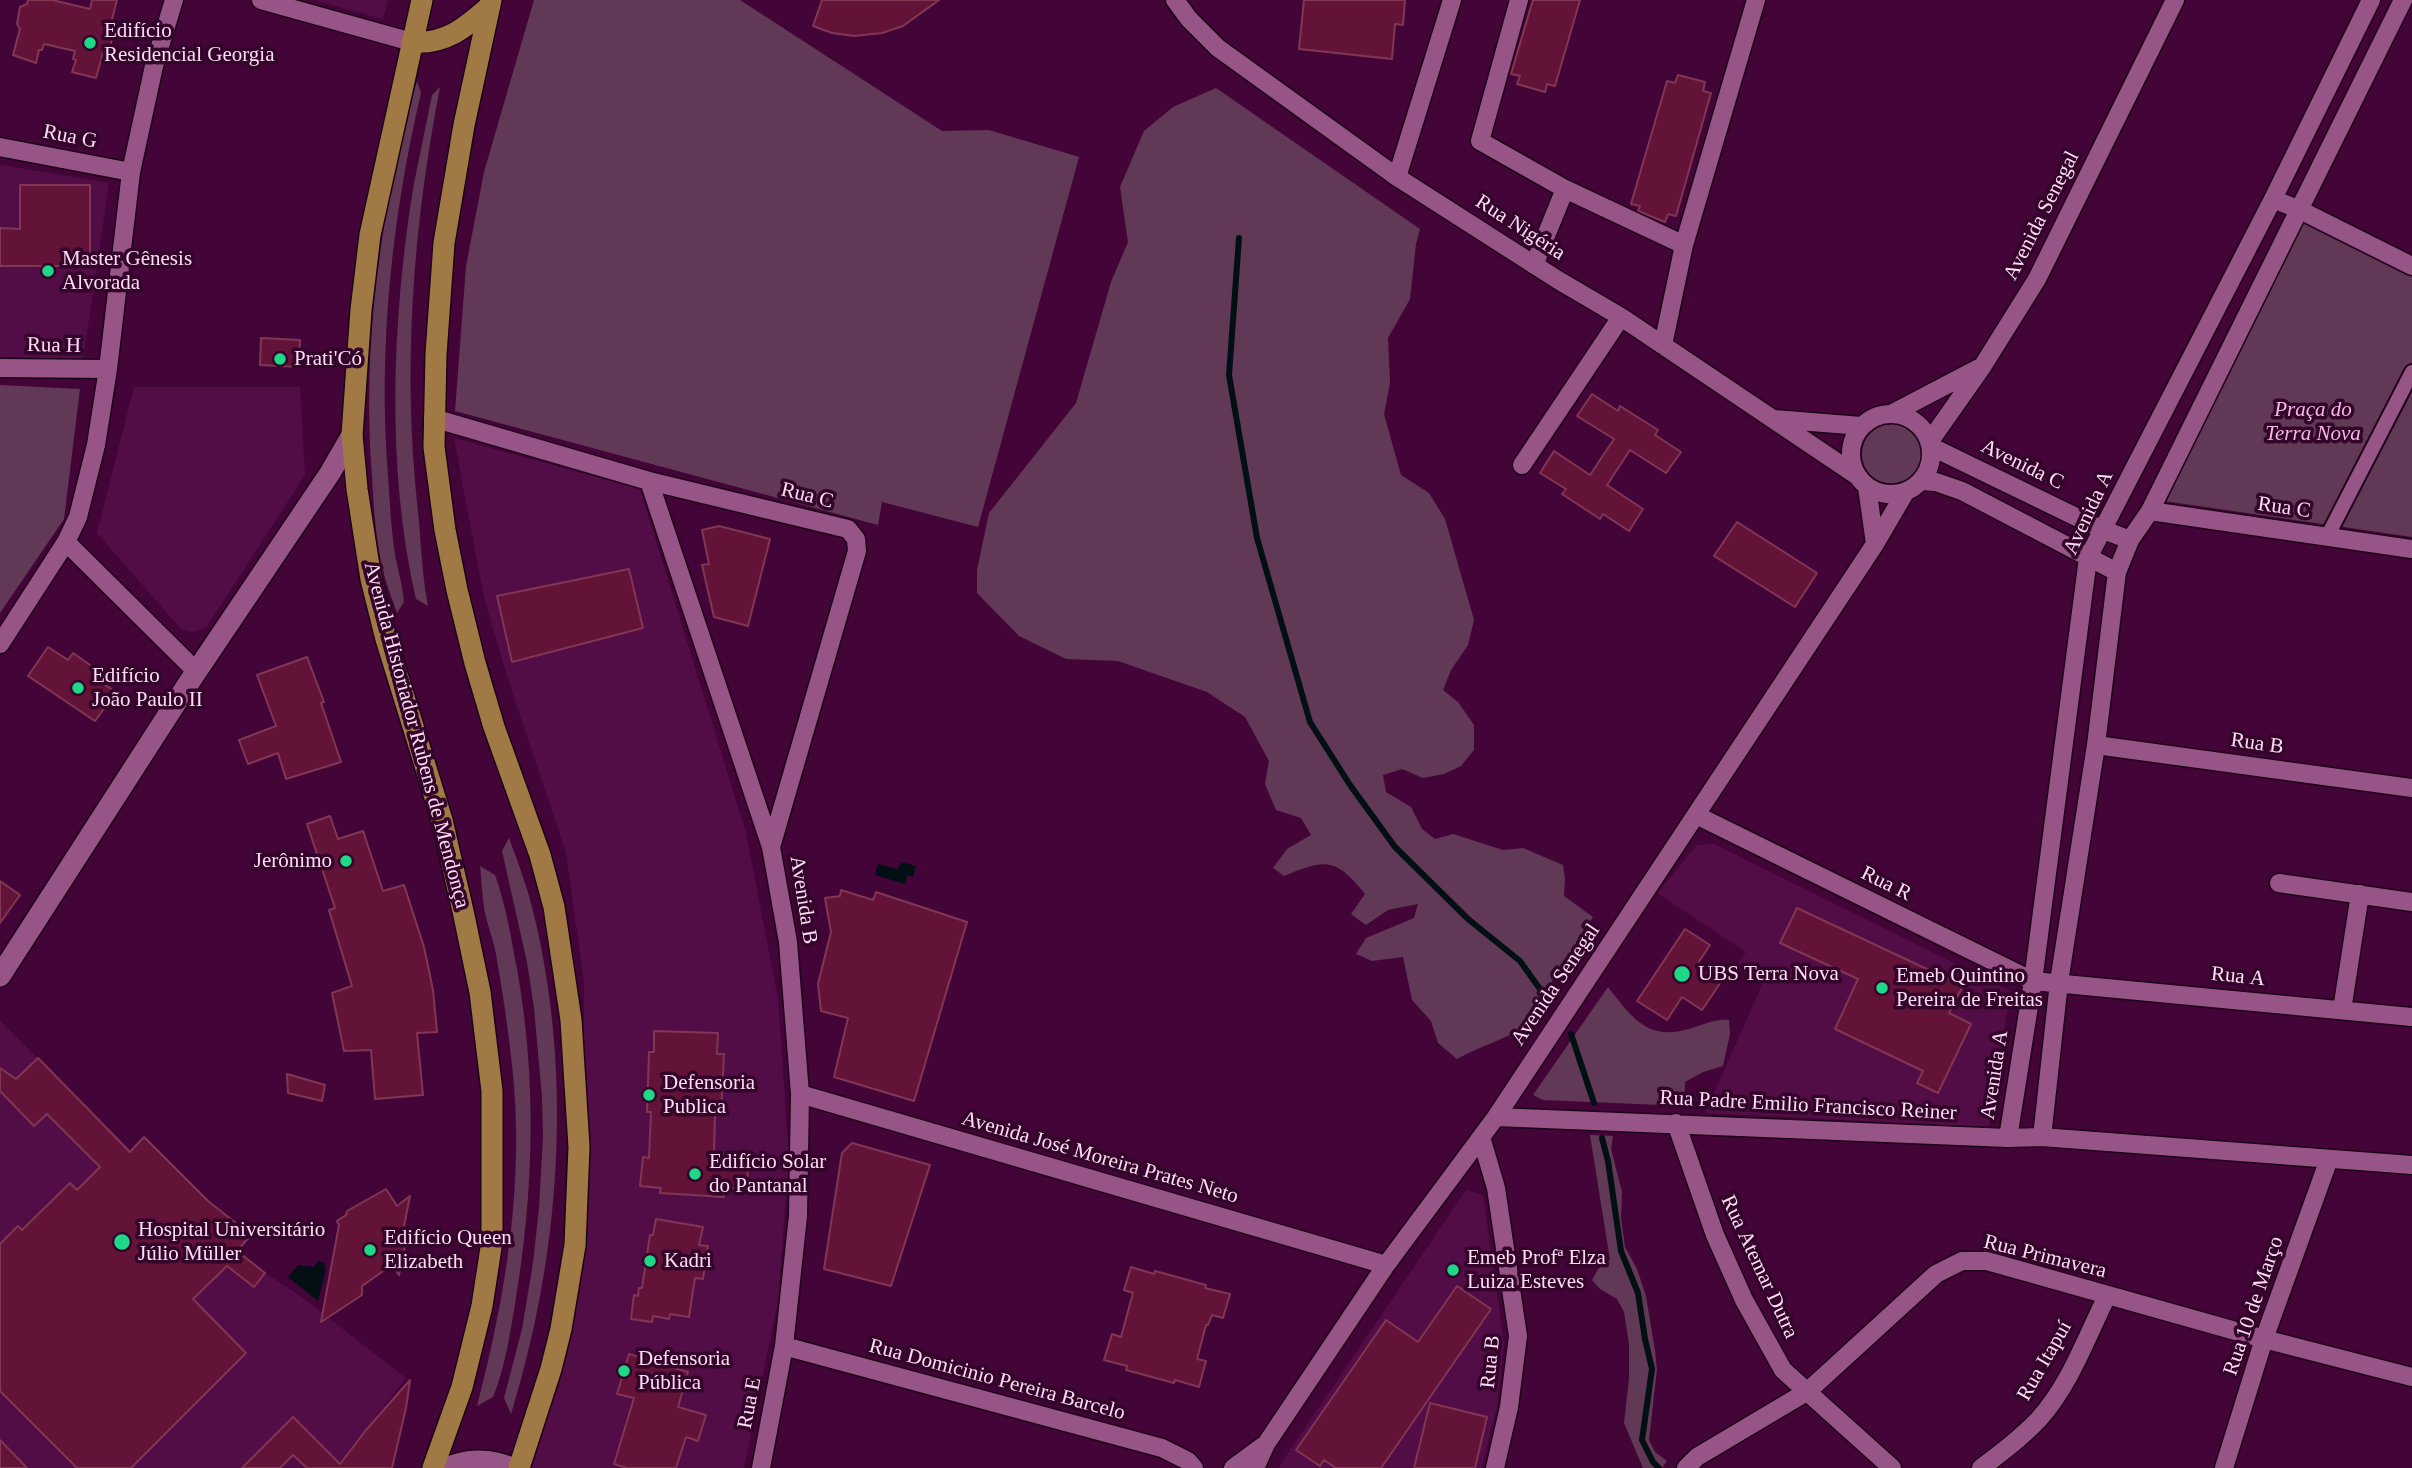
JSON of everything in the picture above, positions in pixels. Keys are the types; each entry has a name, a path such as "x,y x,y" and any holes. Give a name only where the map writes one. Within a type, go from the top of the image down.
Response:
{"main road":[{"name":"Avenida Historiador Rubens de Mendonça","path":"422,0 370,235 360,310 352,435 357,489 371,579 386,639 442,820 464,911 480,992 492,1091 492,1241 482,1306 462,1387 433,1468"},
{"path":"412,42 427,43 449,37 473,21 491,3"},
{"path":"491,3 464,125 444,243 433,418 434,447 443,517 457,590 494,727 544,868 558,931 571,1020 579,1147 575,1245 561,1328 551,1369 517,1468"}],"street":[{"path":"0,645 66,542 78,517 96,445 108,369 131,172 154,66 174,0"},
{"path":"261,0 412,42"},
{"name":"Rua Nigéria","path":"1175,0 1218,48 1397,177 1621,317 1879,493 1893,494 1913,486"},
{"path":"1397,177 1452,0"},
{"path":"1519,0 1480,141 1565,189 1684,246"},
{"path":"1662,345 1684,246 1756,0"},
{"name":"Avenida Senegal","path":"1931,444 2037,279 2175,0"},
{"name":"Avenida A","path":"2008,1138 2033,981 2088,558 2273,199 2371,0"},
{"path":"2042,1138 2059,982 2096,745 2116,572 2130,540 2150,511 2406,4"},
{"name":"Rua G","path":"0,147 131,172"},
{"path":"1534,265 1565,189"},
{"path":"2273,199 2412,266"},
{"path":"1522,465 1621,317"},
{"path":"1875,544 1861,481 1850,458 1852,441 1861,426 1875,416 1893,413 1982,367"},
{"name":"Rua H","path":"0,368 108,369"},
{"path":"2327,537 2412,372"},
{"path":"1893,413 1909,417 1916,422 1922,427 1931,444 1928,470 1913,486"},
{"name":"Rua C","path":"433,418 649,481 848,529 856,539 857,551 771,847"},
{"path":"1770,418 1861,426"},
{"path":"0,976 196,671 330,473 352,435"},
{"name":"Avenida C","path":"1931,444 2101,529 2130,540"},
{"name":"Avenida B","path":"649,481 771,847 788,942 800,1094 798,1216 784,1346"},
{"path":"1913,486 1936,482 1962,491 2116,572"},
{"name":"Avenida Senegal","path":"1255,1468 1266,1444 1386,1265 1496,1116 1913,486"},
{"name":"Rua C","path":"2150,511 2412,549"},
{"path":"66,542 196,671"},
{"name":"Rua B","path":"2096,745 2412,788"},
{"name":"Rua R","path":"1696,815 2033,981 2059,982"},
{"path":"2279,883 2412,902"},
{"path":"2342,1010 2360,894"},
{"name":"Rua A","path":"2059,982 2412,1017"},
{"name":"Avenida José Moreira Prates Neto","path":"800,1094 1386,1265"},
{"name":"Rua Padre Emilio Francisco Reiner","path":"1496,1116 2042,1138 2412,1165"},
{"name":"Rua Atemar Dutra","path":"1676,1123 1715,1235 1744,1300 1783,1370 1892,1468"},
{"name":"Rua B","path":"1481,1137 1496,1188 1518,1336 1509,1407 1495,1468"},
{"name":"Rua 10 de Março","path":"2224,1468 2264,1339 2329,1159"},
{"name":"Rua Primavera","path":"1686,1468 1697,1457 1808,1391 1936,1273 1962,1261 1987,1261 2264,1339 2412,1377"},
{"name":"Rua Itapuí","path":"1981,1468 2008,1448 2040,1417 2065,1381 2107,1296"},
{"name":"Rua E","path":"761,1468 784,1346"},
{"name":"Rua Domicinio Pereira Barcelo","path":"784,1346 1161,1448 1188,1461 1194,1468"},
{"name":"Avenida Senegal","path":"1233,1468 1266,1444"},
{"path":"443,1468 468,1459 501,1462 517,1468"}],"shaded area":[{"path":"314,0 388,0 383,19"},
{"name":"Master Gênesis Alvorada","path":"0,165 109,183 83,360 0,360"},
{"path":"134,387 300,387 305,475 206,628 192,632 181,629 97,533"},
{"path":"454,438 640,489 746,833 778,999 789,1160 778,1301 744,1468 532,1468 525,1465 584,1203 584,982 566,852 514,698 484,598"},
{"name":"Emeb Quintino Pereira de Freitas","path":"1714,844 2010,991 1989,1127 1705,1113 1762,985 1735,967 1746,952 1657,893 1697,845"},
{"path":"901,862 916,866 913,877 908,875 905,884 875,875 878,864 898,869"},
{"name":"Hospital Universitário Júlio Müller","path":"0,1021 130,1151 144,1137 209,1201 251,1235 239,1250 265,1273 299,1295 406,1378 335,1468 0,1468"},
{"name":"Emeb Profª Elza Luiza Esteves","path":"1466,1190 1483,1195 1504,1344 1497,1406 1482,1468 1278,1468"},
{"path":"319,1261 324,1263 326,1269 318,1301 288,1277 298,1265 313,1267"}],"green space":[{"path":"534,0 740,0 942,131 989,130 1079,157 978,527 882,502 878,525 455,411 466,266 484,172"},
{"path":"417,81 421,93 402,187 386,331 385,427 388,475 393,539 404,602 397,613 382,566 376,528 370,377 372,327 384,227"},
{"path":"440,87 417,245 411,351 413,458 428,606 416,599 406,549 396,447 395,394 400,290 413,189 432,95"},
{"path":"1216,88 1420,229 1410,299 1388,338 1390,383 1384,414 1401,475 1429,493 1445,519 1474,620 1468,645 1451,670 1443,690 1458,702 1474,725 1474,750 1461,766 1444,774 1423,778 1402,769 1383,775 1386,792 1411,807 1422,829 1435,839 1453,834 1503,850 1523,848 1563,865 1564,896 1593,917 1524,1026 1457,1059 1438,1043 1431,1021 1412,1000 1403,957 1372,961 1356,954 1366,938 1414,918 1418,904 1388,910 1366,925 1351,914 1365,894 1346,873 1320,864 1284,876 1273,868 1287,849 1311,835 1301,818 1276,810 1265,784 1269,761 1245,717 1207,692 1118,661 1066,659 1019,636 977,593 977,570 989,513 1076,403 1111,282 1128,242 1120,187 1144,131 1173,107"},
{"name":"Praça do Terra Nova","path":"2302,218 2412,274 2412,537 2164,501"},
{"path":"0,385 80,389 64,519 0,613"},
{"path":"1886,424 1898,424 1914,432 1920,442 1920,466 1914,476 1898,484 1886,484 1870,476 1862,460 1862,448 1870,432"},
{"path":"509,838 533,909 547,980 557,1105 556,1168 541,1293 511,1414 504,1398 522,1329 533,1263 543,1136 534,1008 527,962 502,851"},
{"path":"480,866 495,875 517,969 528,1052 531,1136 526,1220 509,1339 493,1397 477,1406 504,1280 516,1151 509,1036 495,949 484,907"},
{"path":"1608,987 1634,1018 1653,1030 1677,1032 1715,1021 1729,1020 1730,1034 1723,1066 1703,1072 1685,1082 1684,1106 1543,1100 1533,1095"},
{"path":"1590,1135 1613,1136 1611,1149 1622,1192 1621,1218 1625,1247 1637,1269 1646,1296 1655,1351 1657,1369 1649,1440 1655,1452 1667,1461 1662,1468 1643,1468 1624,1423 1629,1379 1629,1344 1624,1312 1617,1299 1600,1289 1592,1280 1598,1269 1610,1260"}],"building":[{"name":"Edifício Residencial Georgia","path":"28,0 52,0 90,9 92,0 117,0 110,27 114,33 109,50 103,53 96,78 72,72 76,60 73,59 75,51 44,44 42,50 39,50 36,63 13,55 20,29 17,24 20,7 27,4"},
{"path":"822,0 939,0 903,26 882,33 854,36 832,33 813,26"},
{"path":"1304,0 1405,0 1403,25 1395,24 1392,59 1299,49"},
{"path":"1533,0 1580,0 1555,86 1547,84 1545,92 1517,84 1520,76 1511,74"},
{"path":"1678,75 1705,82 1703,91 1711,93 1676,216 1668,214 1665,222 1638,211 1640,206 1631,204 1667,81 1675,83"},
{"path":"20,185 90,185 90,266 0,266 0,228 20,229"},
{"path":"261,338 300,340 299,367 260,365"},
{"path":"1592,394 1618,411 1620,406 1658,430 1655,435 1681,452 1666,473 1630,450 1607,485 1643,509 1629,531 1603,514 1600,519 1562,494 1566,489 1540,473 1554,451 1590,475 1614,439 1577,416"},
{"path":"1737,522 1817,573 1795,607 1714,556"},
{"path":"719,526 770,539 748,626 714,617 702,565 709,564 702,530"},
{"path":"629,569 643,628 512,662 497,596"},
{"name":"Edifício João Paulo II","path":"48,647 68,660 73,653 100,672 96,679 116,692 95,721 28,676"},
{"path":"307,657 324,702 321,703 341,762 286,779 278,753 248,764 239,740 276,726 257,675"},
{"path":"330,816 338,839 363,831 383,891 404,885 424,947 433,990 437,1032 417,1033 423,1095 375,1099 371,1050 344,1051 332,993 352,986 329,910 335,908 307,824"},
{"path":"0,881 20,895 0,923"},
{"path":"841,890 873,900 876,892 967,922 914,1101 834,1077 848,1018 821,1011 818,984 831,932 825,898 840,896"},
{"path":"1797,908 1963,986 1949,1013 1971,1024 1938,1093 1917,1083 1923,1071 1835,1029 1858,979 1780,943"},
{"name":"UBS Terra Nova","path":"1685,929 1710,945 1696,966 1721,982 1702,1010 1682,997 1667,1020 1637,1001"},
{"path":"654,1031 718,1033 717,1054 724,1054 721,1114 715,1114 714,1153 726,1154 725,1164 748,1166 747,1189 725,1188 724,1197 660,1193 661,1188 640,1186 643,1157 649,1158 649,1052 654,1052"},
{"path":"38,1058 130,1152 144,1137 208,1201 251,1235 237,1251 265,1273 254,1287 227,1266 193,1299 246,1353 131,1468 77,1468 0,1391 0,1244 18,1226 22,1230 70,1183 77,1190 100,1167 47,1114 34,1126 0,1091 0,1068 16,1079"},
{"path":"287,1074 325,1085 322,1101 288,1093"},
{"path":"852,1143 930,1165 891,1286 824,1269 842,1153"},
{"name":"Edifício Queen Elizabeth","path":"386,1189 397,1206 410,1196 404,1226 408,1231 399,1275 392,1265 362,1286 362,1295 321,1322 339,1225 337,1221 346,1215 347,1211"},
{"path":"656,1219 703,1227 699,1245 708,1246 703,1279 695,1278 689,1317 670,1314 669,1319 653,1316 652,1322 631,1319 634,1295 638,1296 639,1288 642,1288 650,1235 653,1235"},
{"path":"1131,1267 1154,1274 1155,1271 1230,1294 1223,1318 1212,1315 1206,1325 1197,1359 1206,1361 1199,1387 1126,1370 1127,1366 1104,1360 1112,1334 1121,1337 1133,1293 1124,1290"},
{"path":"1457,1286 1491,1309 1381,1468 1336,1468 1324,1460 1320,1466 1296,1450 1386,1320 1418,1342"},
{"path":"629,1354 688,1372 678,1407 706,1415 698,1441 686,1437 676,1468 627,1468 614,1464 634,1398 617,1394"},
{"path":"410,1380 392,1468 307,1468 293,1455 280,1468 242,1468 293,1417 340,1464"},
{"path":"1430,1403 1487,1417 1475,1468 1414,1468"},
{"path":"0,1440 27,1468 0,1468"}],"waterway":[{"path":"1239,238 1229,375 1257,538 1310,722 1350,785 1395,847 1468,919 1520,961 1550,1003"},
{"path":"1571,1034 1594,1103"},
{"path":"1602,1138 1608,1161 1621,1251 1638,1293 1652,1369 1642,1440 1659,1468"}],"place":[{"name":"Edifício Residencial Georgia","path":"90,43"},
{"name":"Master Gênesis Alvorada","path":"48,271"},
{"name":"Prati'Có","path":"280,359"},
{"name":"Edifício João Paulo II","path":"78,688"},
{"name":"Jerônimo","path":"346,861"},
{"name":"UBS Terra Nova","path":"1682,974"},
{"name":"Emeb Quintino Pereira de Freitas","path":"1882,988"},
{"name":"Defensoria Publica","path":"649,1095"},
{"name":"Edifício Solar do Pantanal","path":"695,1174"},
{"name":"Hospital Universitário Júlio Müller","path":"122,1242"},
{"name":"Edifício Queen Elizabeth","path":"370,1250"},
{"name":"Kadri","path":"650,1261"},
{"name":"Emeb Profª Elza Luiza Esteves","path":"1453,1270"},
{"name":"Defensoria Pública","path":"624,1371"}]}
